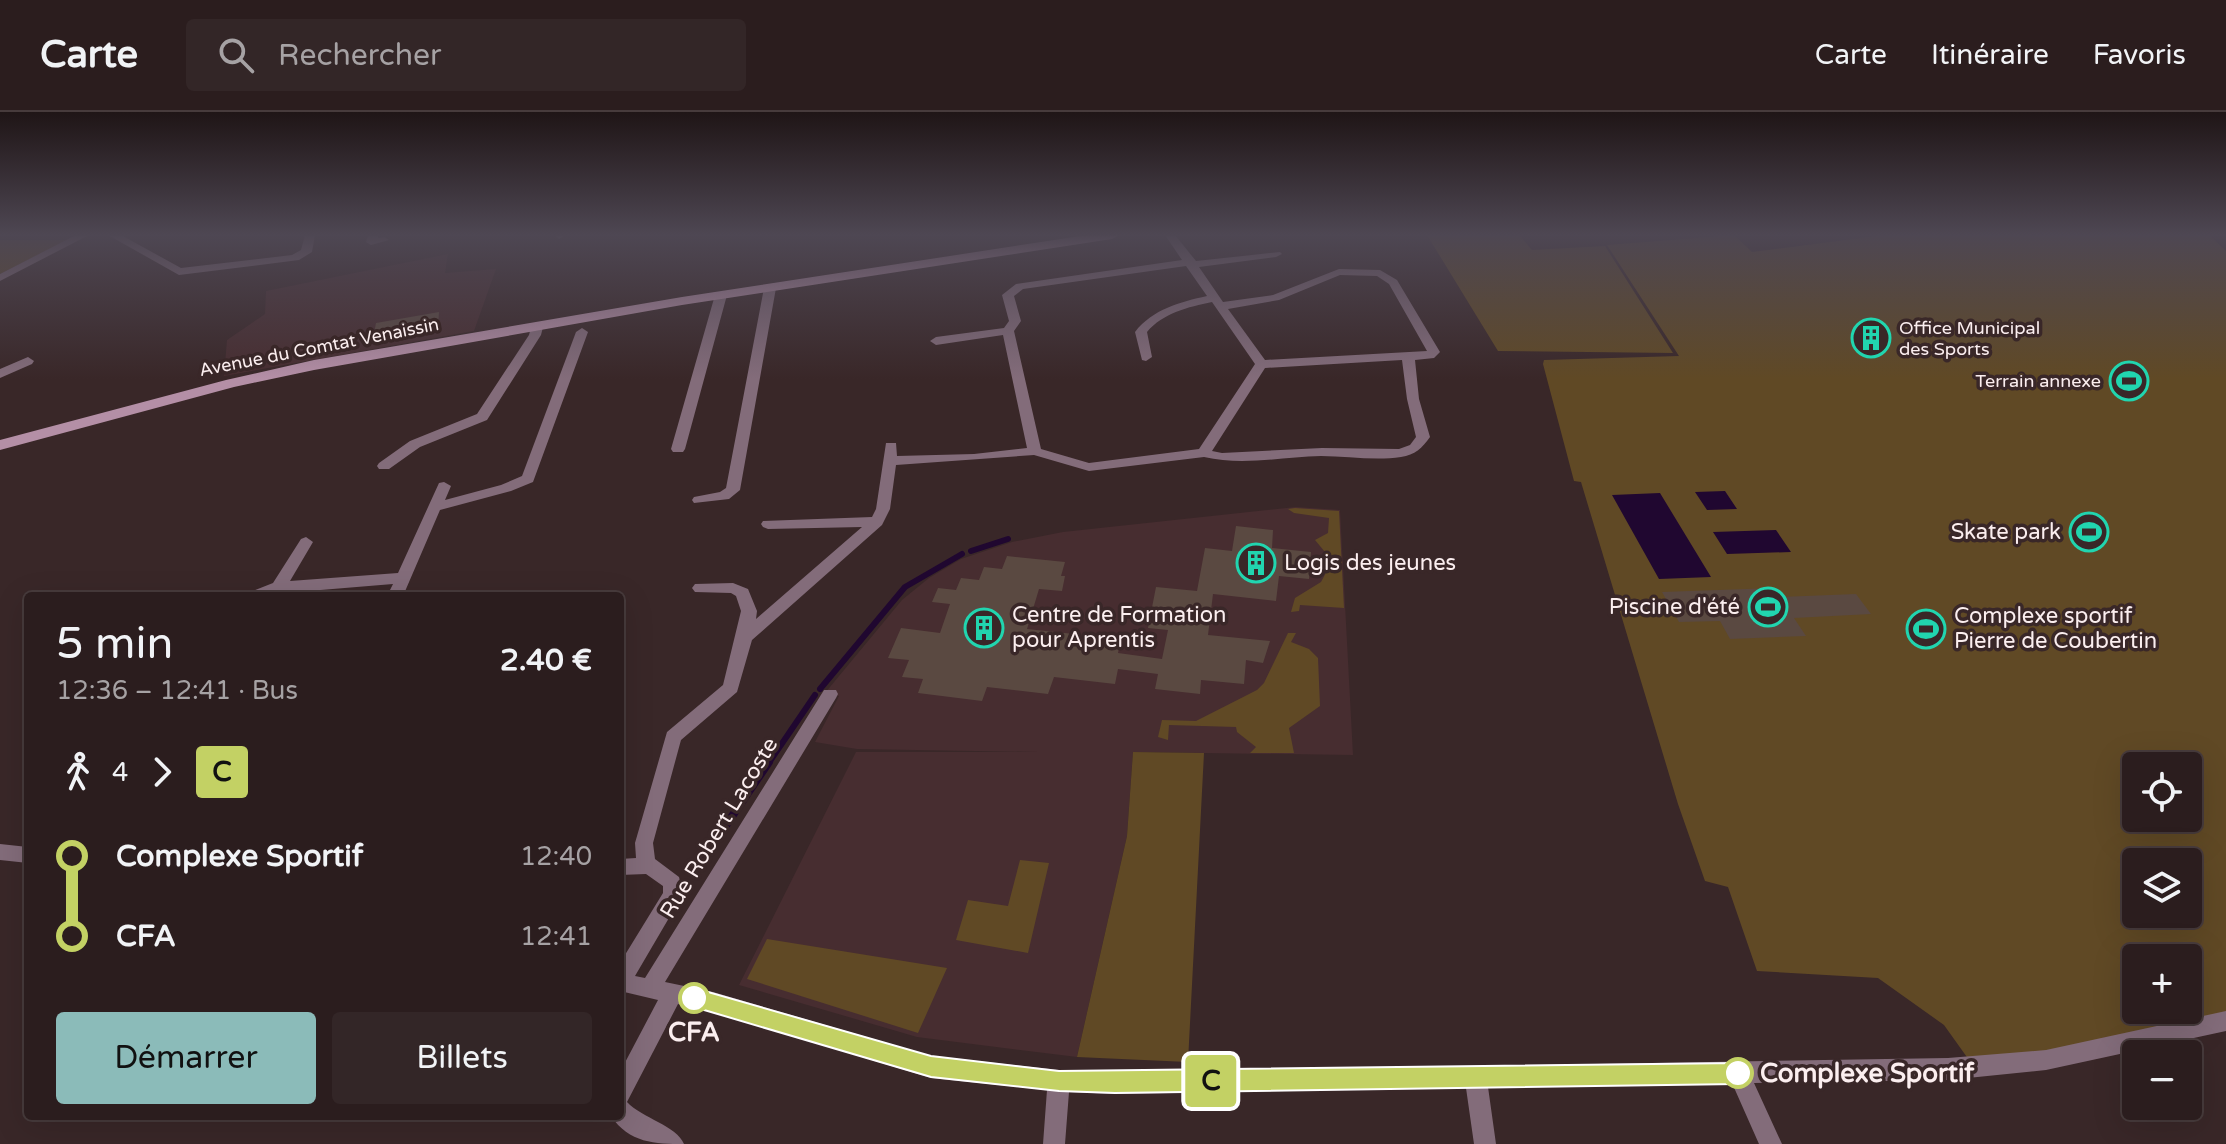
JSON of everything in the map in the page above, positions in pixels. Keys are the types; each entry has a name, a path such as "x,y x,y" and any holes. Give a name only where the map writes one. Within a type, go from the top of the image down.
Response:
{"main road":[{"name":"Avenue du Comtat Venaissin","path":"0,445 280,372 801,283"}],"street":[{"path":"936,341 1008,331 1015,321 1008,295 1016,287 1045,283"},
{"path":"1205,283 1261,364"},
{"path":"1146,357 1141,332 1147,324 1187,303 1275,298 1312,283"},
{"path":"1261,364 1430,355 1433,348 1394,283"},
{"path":"699,500 714,500 733,490 770,288"},
{"path":"678,449 721,295"},
{"path":"384,466 415,444 482,417 535,335 537,327"},
{"path":"1008,331 1035,451"},
{"path":"435,507 528,479 582,332"},
{"path":"745,637 877,522 883,509 890,453 973,457 1035,451 1089,467 1204,453 1222,457 1322,452 1400,453 1415,448 1423,437 1413,399 1408,357"},
{"path":"0,374 28,361"},
{"path":"1204,453 1261,364"},
{"path":"397,592 444,486"},
{"path":"768,524 877,522"},
{"path":"278,587 306,542"},
{"path":"261,592 278,587 403,578"},
{"path":"647,866 644,843 673,737 731,688 745,637 749,611 743,593 733,588 700,588"},
{"name":"Rue Robert Lacoste","path":"624,1084 662,990 830,694"},
{"path":"0,852 24,855"},
{"path":"624,867 647,866 667,877 672,883 673,894 624,974"},
{"path":"624,982 931,1067 1059,1081 1115,1083 1948,1069 2046,1060 2226,1021"},
{"path":"1738,1073 1771,1144"},
{"path":"1475,1076 1485,1144"},
{"path":"1054,1144 1059,1081"},
{"path":"624,1115 673,1144"}],"shaded area":[{"path":"305,283 491,283 474,331 224,376 227,340 265,314 266,291"},
{"path":"1456,283 1629,283 1673,353 1498,351"},
{"name":"Complexe sportif Pierre de Coubertin","path":"1632,283 2226,283 2226,1013 2202,1018 2202,944 2122,944 2122,1024 2174,1024 2045,1051 1969,1060 1944,1025 1878,978 1757,971 1728,887 1705,881 1678,804 1581,482 1574,481 1544,360 1679,356"},
{"path":"1725,491 1737,509 1707,510 1695,492"},
{"path":"1660,493 1711,577 1659,579 1612,495"},
{"path":"1296,507 1340,510 1353,755 1133,752 1127,836 1077,1057 917,1037 739,985 856,752 1039,752 857,749 815,742 839,696 825,693 902,600 929,578 961,559 1012,542 1063,532"},
{"path":"1288,509 1339,511 1344,608 1300,605 1299,611 1291,612 1295,598 1321,582 1329,567 1325,552 1315,540 1328,533 1329,518 1294,513"},
{"path":"1776,530 1791,552 1727,554 1713,532"},
{"path":"1288,633 1296,633 1291,642 1309,649 1318,658 1320,706 1289,728 1294,753 1250,753 1256,747 1237,732 1236,727 1169,725 1168,740 1158,737 1162,720 1196,721 1257,690 1264,683"},
{"path":"1133,752 1204,753 1188,1062 1077,1057 1127,836"},
{"path":"1020,860 1049,863 1028,953 956,940 968,900 1008,906"},
{"path":"767,939 947,968 918,1033 747,979"}],"building":[{"path":"439,312 438,327 373,339 376,323"},
{"name":"Centre de Formation pour Aprentis","path":"1236,526 1273,530 1272,548 1311,552 1309,579 1279,576 1276,601 1213,594 1208,635 1270,641 1263,663 1246,660 1244,684 1201,680 1200,694 1155,689 1158,674 1118,669 1115,684 1054,677 1048,694 987,687 982,701 918,693 923,679 902,677 909,660 888,658 901,628 940,633 950,604 932,602 938,588 956,590 961,578 979,580 984,567 1002,569 1007,556 1065,562 1061,576 1065,576 1062,591 1039,589 1027,629 1121,639 1118,653 1162,659 1168,630 1148,628 1156,587 1197,591 1205,548 1232,551"},
{"name":"Piscine d'été","path":"1774,588 1780,597 1856,594 1871,614 1794,618 1806,636 1730,639 1720,621 1679,622 1662,592"}],"waterway":[{"path":"971,551 1008,539"},
{"path":"820,689 905,587 962,554"},
{"path":"768,764 815,695"},
{"path":"703,859 769,762"}],"bus line":[{"name":"C","path":"694,998 931,1067 1059,1081 1115,1083 1333,1077 1738,1073"}],"place":[{"name":"Office Municipal des Sports","path":"1871,338"},
{"name":"Terrain annexe","path":"2129,381"},
{"name":"Skate park","path":"2089,532"},
{"name":"Logis des jeunes","path":"1256,563"},
{"name":"Piscine d'été","path":"1768,607"},
{"name":"Centre de Formation pour Aprentis","path":"984,628"},
{"name":"Complexe sportif Pierre de Coubertin","path":"1926,629"},
{"name":"CFA","path":"694,998"},
{"name":"Complexe Sportif","path":"1738,1073"}]}
